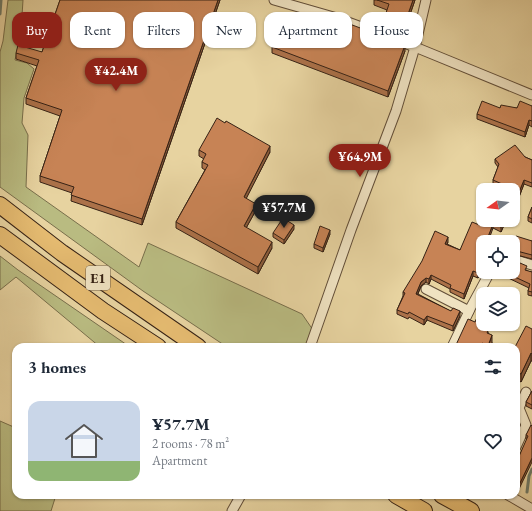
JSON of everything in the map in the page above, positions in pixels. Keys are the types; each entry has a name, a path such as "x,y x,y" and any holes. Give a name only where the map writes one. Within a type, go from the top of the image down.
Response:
{"highway":[{"name":"E1","path":"0,205 62,253 192,343"},
{"name":"E1","path":"0,236 103,311 152,343"},
{"path":"403,499 424,511"},
{"path":"449,499 471,511"}],"street":[{"path":"274,0 337,18 360,27"},
{"path":"423,13 426,0"},
{"path":"311,343 351,230 396,111 415,48 532,95"},
{"path":"520,261 532,265"},
{"path":"454,343 468,311 486,279"},
{"path":"426,289 468,311"},
{"path":"520,404 526,392"},
{"path":"520,412 526,425 520,438"},
{"path":"232,511 239,499"},
{"path":"515,499 532,509"}],"green space":[{"path":"8,0 23,0 22,12 12,12 12,48 18,48 15,60 27,63 34,69 24,98 22,123 28,135 26,187 139,267 148,243 302,314 313,330 308,343 221,343 143,291 0,187 0,52 3,41"},
{"path":"0,256 124,343 95,343 16,277 0,290"},
{"path":"0,421 12,426 12,499 55,499 51,511 0,511"}],"building":[{"path":"60,0 218,0 214,12 202,12 202,46 142,219 71,195 74,187 40,176 62,110 26,98 39,60 16,53 17,48 28,48 42,52 43,48 62,48 62,12 56,12"},
{"path":"377,0 413,0 409,12 386,12 389,4"},
{"path":"352,25 360,28 360,48 404,48 388,91 275,48 352,48"},
{"path":"482,101 500,108 501,105 517,108 520,101 532,106 532,121 529,120 525,132 477,114"},
{"path":"217,118 225,123 226,121 270,146 244,197 256,204 244,226 272,242 258,267 176,222 208,165 202,162 206,154 199,150"},
{"path":"515,145 525,157 532,160 532,183 524,180 520,190 520,183 500,183 493,180 499,164 495,159"},
{"path":"532,207 532,219 528,217"},
{"path":"283,218 294,225 284,240 273,233"},
{"path":"472,222 476,224 476,227 492,227 489,235 476,235 476,272 473,271 464,294 450,288 451,285 431,275 429,279 426,278 421,282 416,294 451,311 453,308 460,311 453,326 427,316 424,320 409,312 408,314 397,310 405,293 403,292 422,261 435,231 448,237 445,244 460,250"},
{"path":"320,226 330,230 323,248 314,244"},
{"path":"520,237 532,241 532,255 520,252"},
{"path":"520,263 527,266 525,270 532,272 532,292 528,291 530,284 519,279"},
{"path":"468,319 475,322 476,320 476,331 488,331 487,333 492,335 489,343 457,343"},
{"path":"526,326 532,329 532,354 531,353 521,374 520,343 517,343"},
{"path":"532,391 532,405 526,402"},
{"path":"531,425 532,458 520,483 520,454 528,436 526,435"}],"waterway":[{"path":"0,14 1,0"},
{"path":"527,492 529,476 532,469"}]}
